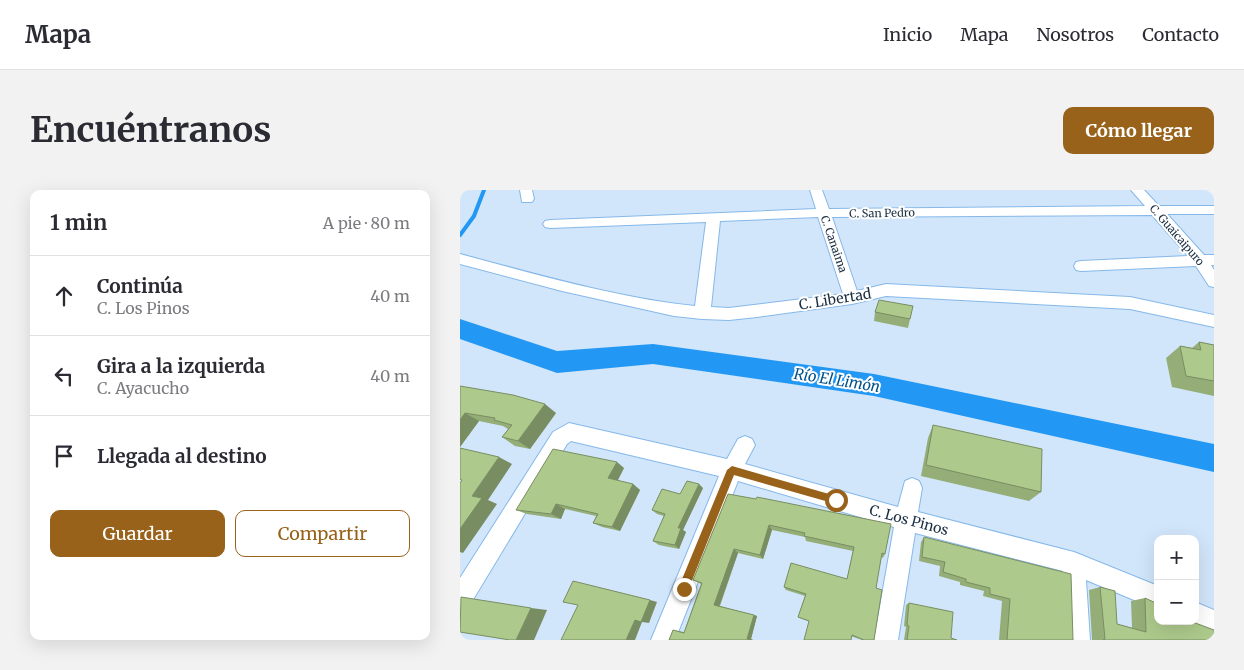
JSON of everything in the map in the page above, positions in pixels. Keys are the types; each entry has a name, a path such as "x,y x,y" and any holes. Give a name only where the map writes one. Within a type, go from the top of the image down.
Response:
{"street":[{"name":"C. Canaima","path":"816,190 852,298"},
{"name":"C. Guaicaipuro","path":"1137,190 1207,260 1214,282"},
{"name":"C. San Pedro","path":"550,224 713,219 824,213 1214,210"},
{"path":"702,313 713,219"},
{"name":"C. Libertad","path":"460,260 580,290 674,310 702,313 728,314 757,311 852,298 886,290 1130,303 1214,321"},
{"path":"1081,266 1207,260"},
{"path":"460,600 560,438 569,432"},
{"name":"C. Los Pinos","path":"569,432 732,470 906,520 1074,563 1154,596"},
{"path":"663,640 732,470 745,445"},
{"path":"886,640 912,488"},
{"path":"1074,563 1078,640"},
{"path":"1199,616 1214,622"}],"building":[{"path":"879,300 913,306 910,319 875,312"},
{"path":"1199,342 1214,345 1214,381 1186,376 1180,346 1201,350"},
{"path":"460,386 513,395 545,404 518,441 502,437 512,425 494,420 495,418 465,413 460,420"},
{"path":"933,425 1042,449 1041,492 926,465"},
{"path":"460,448 499,457 472,496 482,498 460,529 460,483 462,480 460,479"},
{"path":"553,449 617,462 608,478 633,484 612,527 593,523 598,514 556,504 551,514 516,510"},
{"path":"687,481 699,484 678,528 681,528 675,545 653,541 665,514 652,510 662,489 680,494"},
{"path":"728,494 756,499 757,497 891,524 885,554 882,553 876,588 882,590 874,640 864,640 852,635 851,640 804,640 809,621 798,617 806,594 784,587 791,563 847,579 854,547 804,536 805,533 769,525 760,555 734,549 714,605 754,615 747,639 750,640 669,640 673,630 684,633 702,583 693,580"},
{"path":"924,537 1071,574 1073,640 1007,640 1010,599 990,594 990,588 966,582 966,579 943,572 945,562 922,557"},
{"path":"573,581 650,600 641,622 635,620 626,640 561,640 578,605 563,602"},
{"path":"1100,587 1115,591 1117,624 1146,632 1145,598 1154,602 1154,625 1199,624 1214,630 1214,640 1103,640 1105,639"},
{"path":"461,597 531,608 516,640 510,640 460,632"},
{"path":"909,603 953,612 951,638 957,640 907,640"}],"waterway":[{"path":"460,235 474,216 484,190"},
{"name":"Río El Limón","path":"460,329 557,362 653,354 874,385 1214,458"}],"route":[{"path":"684,589 732,470 836,500"}]}
